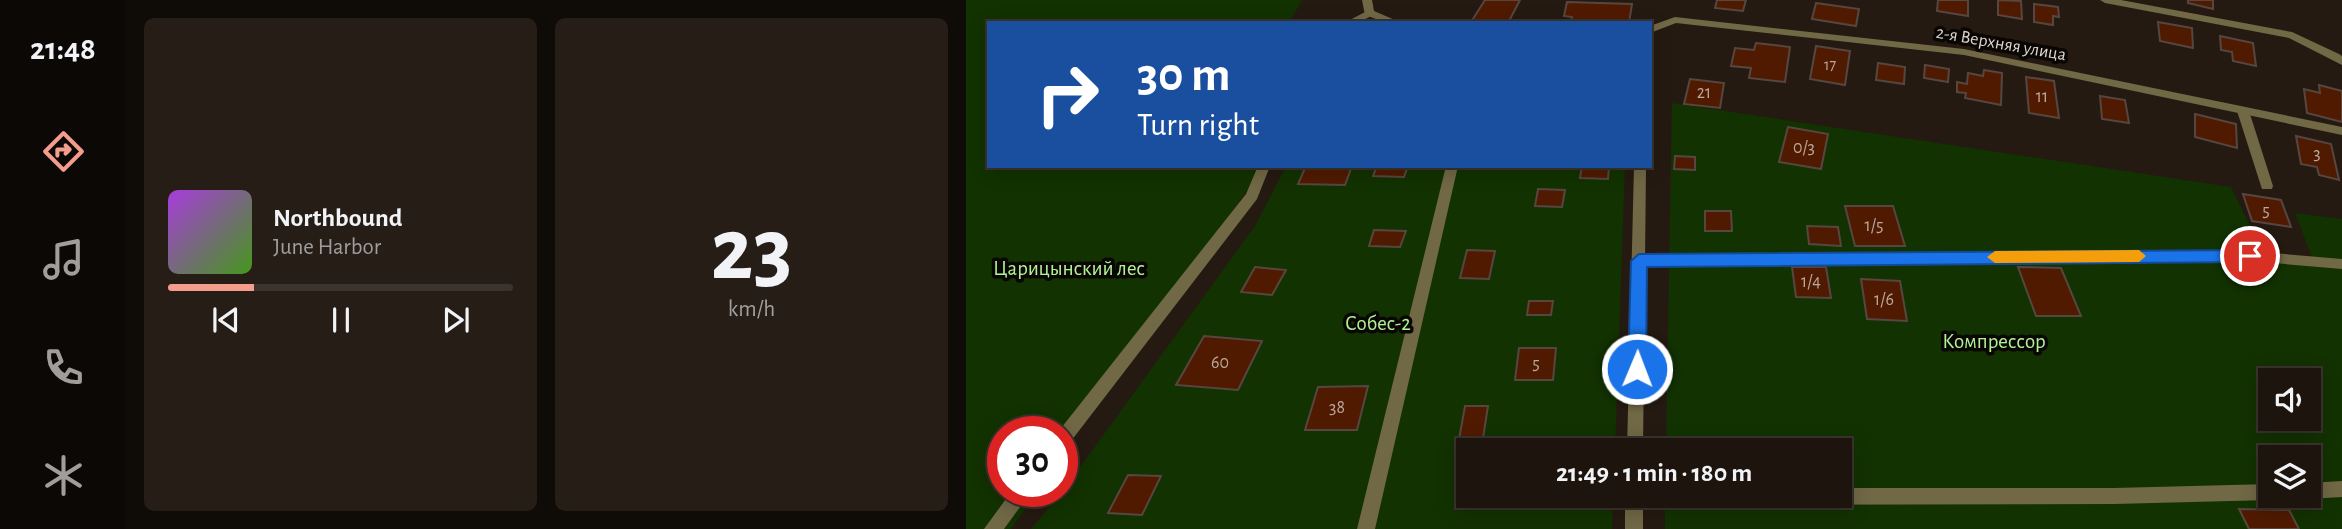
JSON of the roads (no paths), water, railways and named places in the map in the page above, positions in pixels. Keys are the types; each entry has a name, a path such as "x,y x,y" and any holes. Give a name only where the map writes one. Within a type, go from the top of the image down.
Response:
{"street":[{"path":"1367,0 1369,13"},
{"path":"2105,0 2292,35 2342,62"},
{"path":"1353,21 1369,13 1391,21"},
{"name":"2-я Верхняя улица","path":"1652,29 1675,20 1964,52 2342,131"},
{"path":"2243,111 2267,186"},
{"path":"1078,419 1252,195 1263,168"},
{"path":"1366,529 1452,168"},
{"path":"1635,438 1640,168"},
{"path":"1639,261 1684,258 2250,256 2342,264"},
{"path":"2321,490 2342,489"},
{"path":"1852,496 2114,496 2258,492"},
{"path":"993,529 1010,507"},
{"path":"1634,508 1634,529"}],"park label":[{"name":"Царицынский лес","path":"1069,268"},
{"name":"Собес-2","path":"1378,323"},
{"name":"Компрессор","path":"1994,341"}]}
